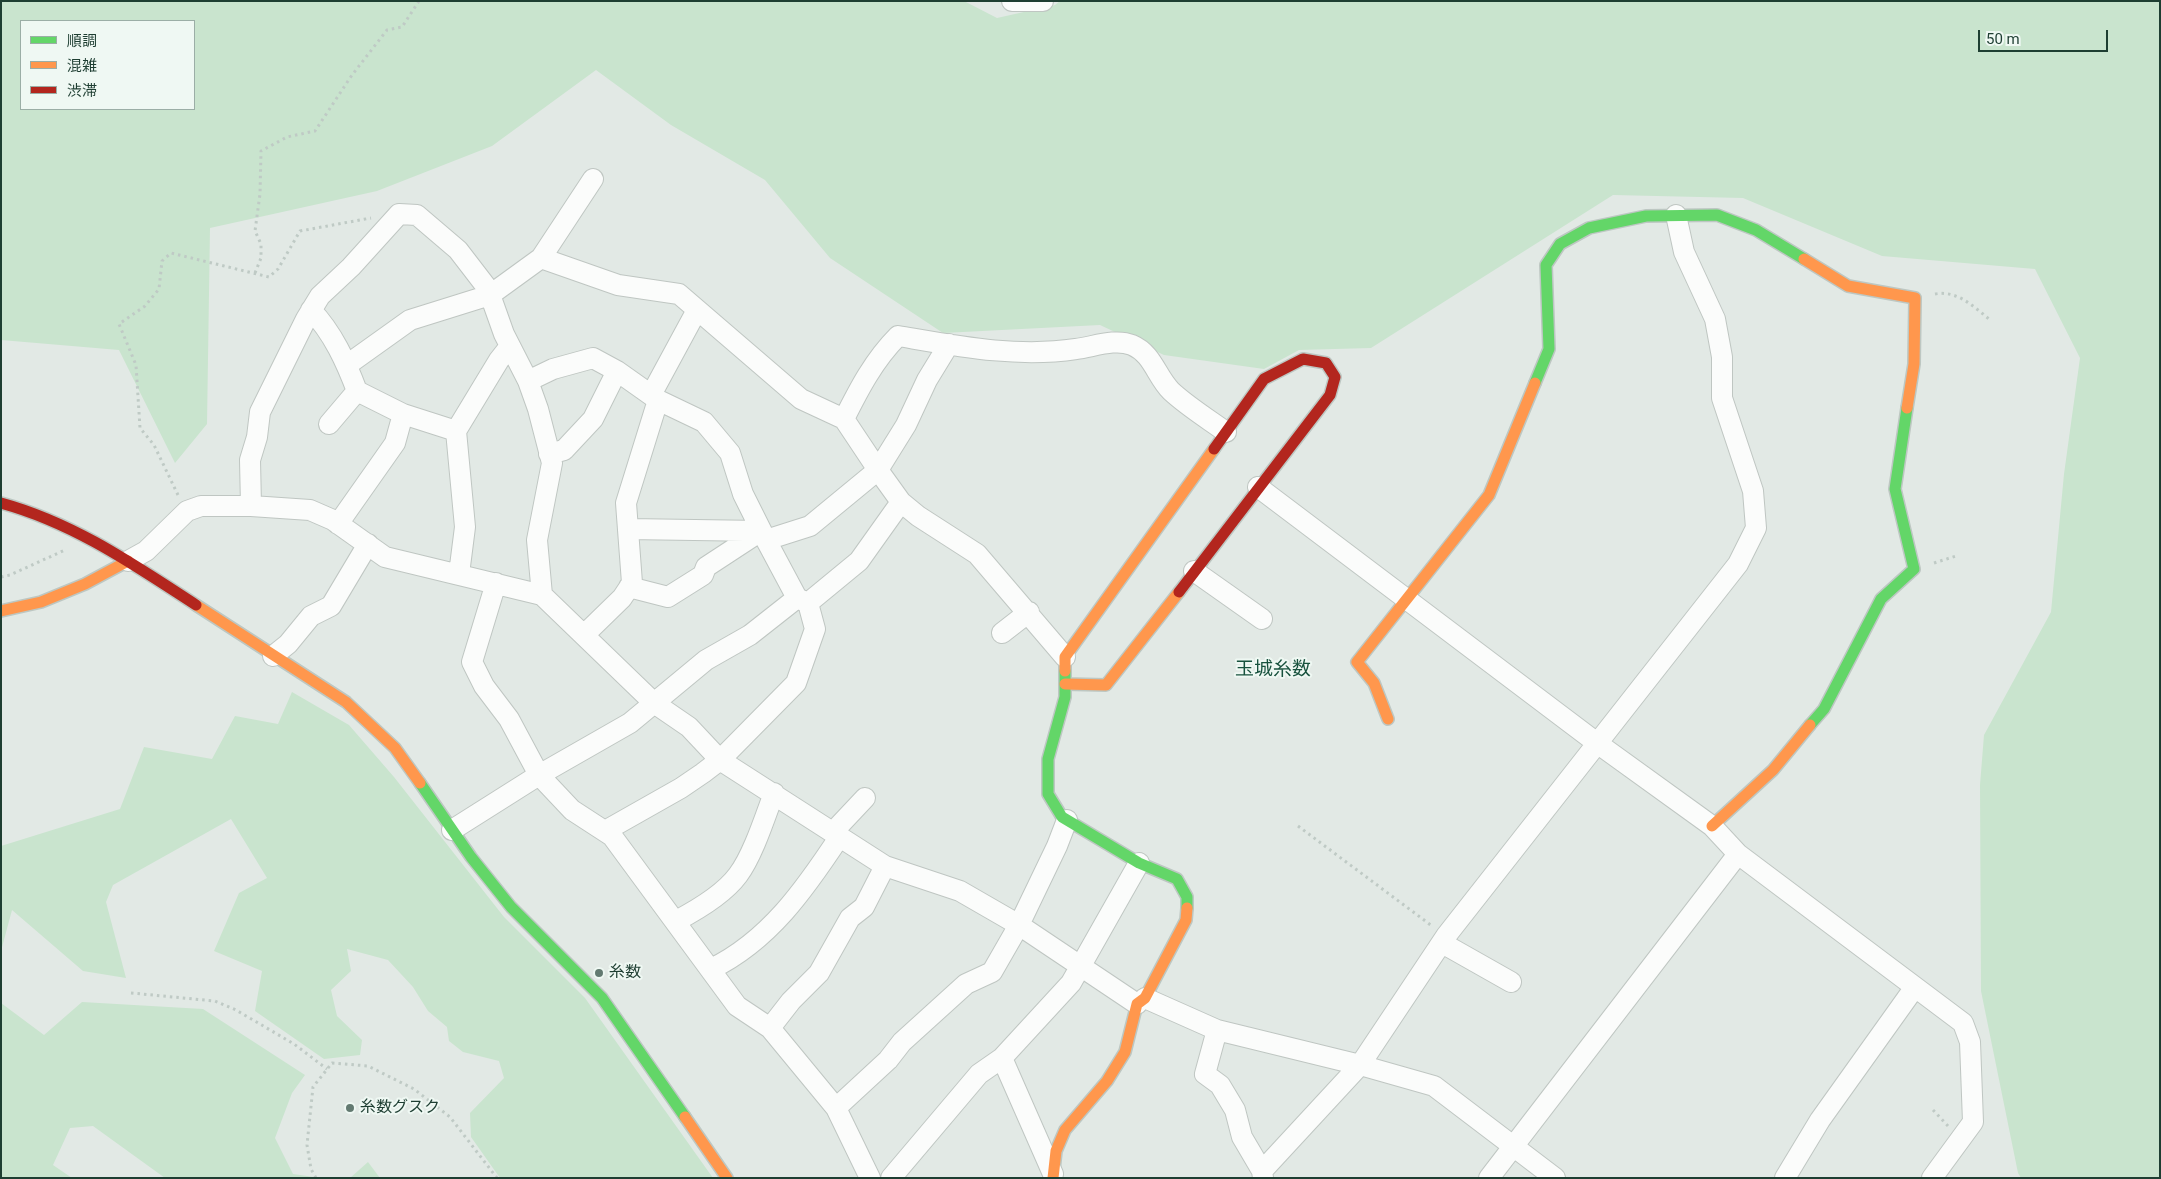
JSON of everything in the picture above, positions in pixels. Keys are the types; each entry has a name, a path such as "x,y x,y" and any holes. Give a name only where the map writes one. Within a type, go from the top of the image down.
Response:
{"street":[{"path":"1012,1 1043,1"},
{"path":"347,365 410,320 490,295 541,258 593,179"},
{"path":"251,506 250,460 257,437 260,412 311,310 320,296 351,267 399,214 417,216 458,250 488,289 510,346 528,381 538,409 552,462 537,540 542,594"},
{"path":"1217,1030 1205,1074 1220,1084 1235,1110 1242,1136 1263,1174 1360,1065 1444,940 1738,564 1756,528 1753,491 1722,398 1722,357 1715,319 1684,252 1676,215"},
{"path":"1388,719 1374,683 1357,662 1489,495 1549,349 1546,265 1560,244 1589,228 1646,216 1717,216 1756,230 1848,286 1915,298 1914,364 1895,489 1914,569 1881,599 1824,709 1773,770 1712,826"},
{"path":"541,258 618,285 679,294 801,399 844,419 901,502 918,516 977,554 1066,657"},
{"path":"311,310 325,325 347,365 357,391 403,414 456,431"},
{"path":"584,635 622,598 632,583 626,503 654,398 697,310"},
{"path":"844,419 860,387 878,358 898,336 999,352 1049,353 1097,347 1112,342 1131,345 1147,355 1170,390 1226,432"},
{"path":"628,530 764,536 810,526 878,470 906,426 927,380 949,344"},
{"path":"459,574 465,527 456,431 510,346"},
{"path":"528,381 553,369 593,358 617,371 654,398 704,422 730,453 743,494 764,536 802,600 815,629 796,683 720,760 681,788 605,831"},
{"path":"1053,1176 1056,1151 1065,1130 1107,1080 1125,1052 1141,1001 1186,920 1187,897 1177,879 1140,863 1062,817 1048,794 1048,759 1065,697 1065,684 1066,657 1264,379 1303,359 1326,363 1335,377 1330,395 1106,685 1065,684"},
{"path":"549,454 564,450 593,420 617,371"},
{"path":"329,424 357,391"},
{"path":"338,524 395,443 403,414"},
{"path":"1258,487 1597,743 1712,826 1738,854 1963,1023 1970,1042 1974,1122 1932,1178"},
{"path":"452,830 539,775 630,723 706,660 750,635 859,561 901,502"},
{"path":"1,503 30,511 58,522 128,561 346,702 395,748 471,857 511,907 602,998 726,1178"},
{"path":"1,611 41,602 85,584 146,551 187,511 201,506 251,506 310,510 338,524 385,557 542,594 654,703 689,727 720,760 774,793 884,866 960,891 1019,925 1081,968 1141,1001 1217,1030 1360,1065 1434,1086 1555,1178"},
{"path":"629,587 668,598 703,575 706,567 764,536"},
{"path":"273,656 288,644 312,616 331,606 368,544"},
{"path":"1194,571 1262,620"},
{"path":"496,583 472,662 484,686 509,719 539,775 572,810 612,836 737,1006 770,1028 836,1108 870,1178"},
{"path":"1002,633 1029,612"},
{"path":"676,921 703,907 738,875 757,837 774,793"},
{"path":"711,969 730,960 758,939 805,888 836,834 865,798"},
{"path":"836,1108 888,1060 902,1042 966,984 992,972 1019,925 1057,846 1067,820"},
{"path":"1489,1178 1738,854"},
{"path":"891,1178 979,1074 1002,1058 1071,983 1140,863"},
{"path":"770,1028 790,1001 820,973 850,918 864,907 884,866"},
{"path":"1444,940 1511,982"},
{"path":"1785,1178 1820,1120 1915,987"},
{"path":"1002,1058 1053,1176"}],"path":[{"path":"255,273 261,258 261,244 255,231 260,194 261,151 287,137 316,131 352,75 387,30 402,27 419,1"},
{"path":"187,511 154,445 140,428 136,365 119,324 145,306 159,289 162,262 170,253 269,277 278,269 300,231 399,214"},
{"path":"1915,298 1942,293 1964,299 1989,319"},
{"path":"1,576 10,575 69,547"},
{"path":"1298,826 1444,940"},
{"path":"131,993 215,1001 236,1010 294,1044 327,1069"},
{"path":"316,1178 311,1169 307,1145 313,1087 332,1063 368,1066 414,1089 450,1117 496,1178"}],"green space":[{"path":"1,1 964,1 997,18 1055,5 1060,1 2160,1 2160,1178 2021,1178 2018,1173 1981,991 1980,785 1984,735 2051,612 2064,474 2080,358 2035,269 1882,256 1743,198 1613,195 1371,348 1299,350 1264,369 1164,355 1100,325 943,333 830,258 765,180 671,125 596,70 492,146 377,191 210,228 207,424 175,463 119,350 1,340"},
{"path":"292,692 349,725 394,777 504,917 585,998 713,1178 500,1178 471,1137 470,1113 504,1078 499,1061 463,1052 449,1041 447,1027 428,1011 413,987 388,960 347,949 351,971 331,990 337,1016 362,1040 360,1055 324,1059 255,1011 262,971 214,951 239,893 267,878 231,819 113,885 106,902 126,978 83,971 12,910 1,951 1,846 120,809 144,747 212,759 235,716 278,724"},
{"path":"82,1002 203,1009 305,1075 292,1093 275,1138 293,1174 321,1178 165,1178 93,1126 70,1128 53,1165 72,1178 1,1178 1,1003 44,1035"},
{"path":"368,1162 380,1178 350,1178"}],"traffic: fast":[{"path":"1535,383 1549,349 1546,265 1560,244 1589,228 1646,216 1717,215 1756,230 1804,259"},
{"path":"1810,725 1824,709 1881,599 1914,569 1895,489 1907,408"},
{"path":"1065,671 1065,697 1048,759 1048,794 1062,817 1139,863 1177,879 1187,897 1187,908"},
{"path":"420,783 471,857 511,907 602,998 685,1117"}],"traffic: slow":[{"path":"1804,259 1848,286 1915,298 1914,364 1907,408"},
{"path":"1388,719 1374,683 1357,662 1489,495 1535,383"},
{"path":"1065,671 1065,657 1214,449"},
{"path":"1,611 41,602 85,584 128,561"},
{"path":"1065,684 1106,685 1179,592"},
{"path":"196,605 346,702 395,748 420,783"},
{"path":"1712,826 1773,770 1810,725"},
{"path":"1053,1178 1056,1151 1065,1130 1107,1081 1125,1052 1137,1004 1145,998 1186,920 1187,908"},
{"path":"685,1117 727,1178"}],"traffic: jam":[{"path":"1179,592 1330,395 1335,377 1326,363 1303,359 1264,379 1214,449"},
{"path":"1,503 28,511 78,533 126,560 196,605"}],"place":[{"name":"糸数","path":"599,973"},
{"name":"糸数グスク","path":"350,1108"}],"district":[{"name":"玉城糸数","path":"1273,670"}]}
